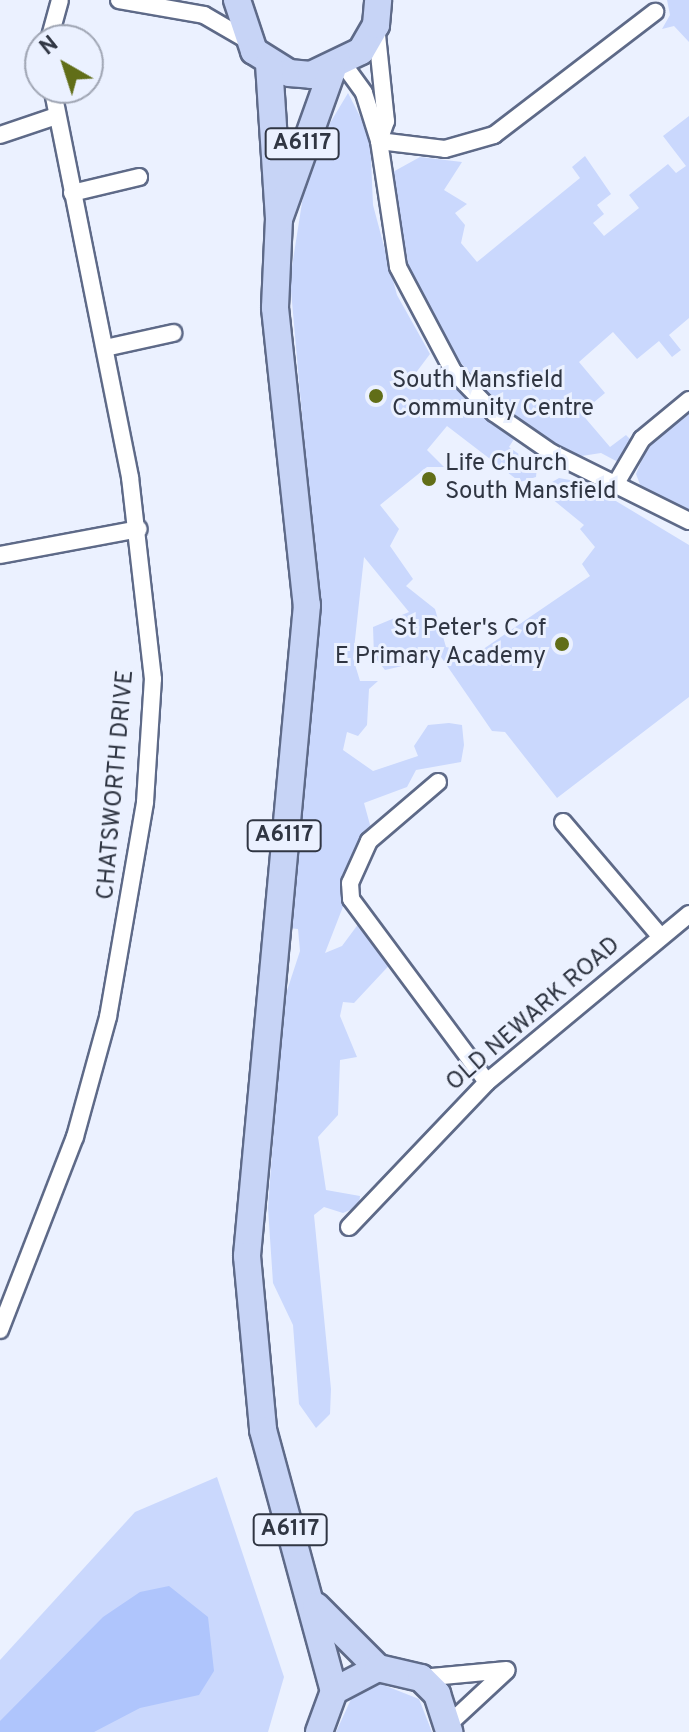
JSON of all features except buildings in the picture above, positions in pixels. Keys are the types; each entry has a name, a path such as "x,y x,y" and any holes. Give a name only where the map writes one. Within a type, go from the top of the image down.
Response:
{"main road":[{"path":"237,0 247,40 269,64 300,74 338,68"},
{"name":"A6117","path":"279,219 338,68 377,12"},
{"name":"A6117","path":"269,64 279,219 275,308 307,605 247,1256 263,1430 316,1606 334,1691"},
{"name":"A6117","path":"316,1606 378,1668"},
{"path":"319,1732 334,1691 378,1668 421,1678 437,1694 449,1728"}],"street":[{"path":"53,24 60,0"},
{"path":"119,0 178,3 247,40"},
{"path":"377,12 386,121 379,141"},
{"path":"379,141 445,149 494,135 655,12"},
{"path":"338,68 364,93 379,141 398,267 443,359 494,413 615,485 689,521"},
{"name":"CHATSWORTH DRIVE","path":"0,1330 75,1137 129,920 153,679 139,529 54,104"},
{"path":"0,135 56,116"},
{"path":"72,193 139,177"},
{"path":"105,348 173,333"},
{"path":"615,485 642,439 689,400"},
{"path":"0,555 139,529"},
{"path":"438,782 369,841 350,883 351,899 487,1082"},
{"path":"563,822 661,937"},
{"name":"OLD NEWARK ROAD","path":"349,1227 487,1082 689,914"},
{"path":"421,1678 507,1670 449,1728"}],"shaded area":[{"path":"667,0 689,0 689,42 674,26 662,29 670,15"},
{"path":"348,93 370,136 373,205 397,295 430,354 415,374 422,382 444,373 514,439 509,447 537,467 536,477 520,482 447,426 427,450 444,467 427,467 380,505 399,529 390,546 413,579 406,586 435,609 446,647 476,654 590,576 582,564 595,547 580,529 584,525 540,489 559,478 586,483 689,545 689,697 557,798 505,732 492,731 441,657 385,670 374,656 373,627 409,612 364,557 353,658 360,681 378,681 369,689 367,725 358,736 347,732 343,750 373,771 418,756 414,746 428,725 449,723 462,725 464,745 461,762 416,770 407,787 364,803 372,832 325,953 342,946 359,923 396,958 354,1003 343,1002 340,1016 357,1057 340,1060 338,1115 318,1137 326,1190 360,1196 359,1206 343,1213 324,1207 314,1215 331,1389 330,1414 316,1428 299,1404 293,1325 273,1283 268,1208 283,1003 300,951 298,929 288,928 313,666 313,540 290,279 309,158"},
{"path":"689,116 689,318 669,335 681,350 672,357 659,341 637,359 613,332 579,362 605,393 581,413 610,447 626,435 631,440 618,462 601,453 575,457 504,413 448,348 409,268 391,173 420,157 462,162 444,190 467,204 455,213 465,225 461,243 477,262 580,178 572,167 585,156 611,194 597,205 604,214 593,223 604,236 639,208 629,195 668,164 676,173 686,166 663,136"},
{"path":"689,410 689,511 641,487 636,474 649,442"},
{"path":"217,1477 284,1677 268,1732 0,1732 0,1660 135,1512"},
{"path":"169,1586 208,1617 214,1671 199,1695 140,1708 94,1732 0,1732 0,1721 103,1617 140,1592"},
{"path":"381,1684 419,1699 432,1732 336,1732 352,1697"}],"place":[{"name":"South Mansfield Community Centre","path":"376,396"},
{"name":"Life Church South Mansfield","path":"429,479"},
{"name":"St Peter's C of E Primary Academy","path":"562,644"}]}
